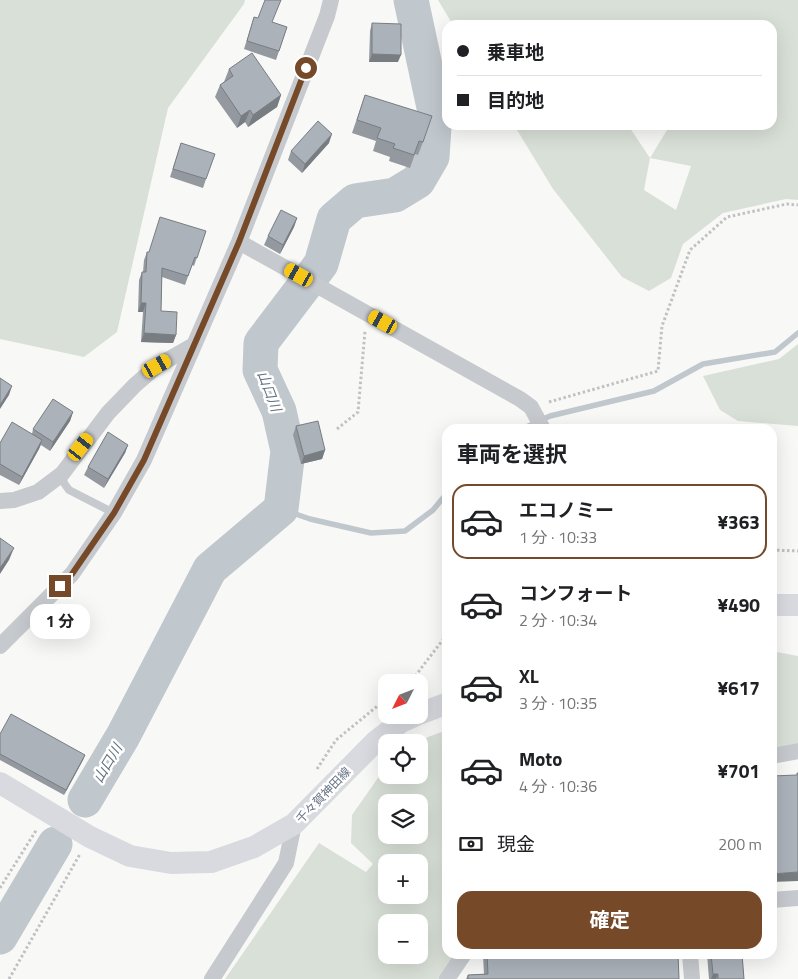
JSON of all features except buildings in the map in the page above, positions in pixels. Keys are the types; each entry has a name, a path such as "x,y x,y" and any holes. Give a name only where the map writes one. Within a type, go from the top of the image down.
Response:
{"main road":[{"path":"777,605 798,605"},
{"name":"千々賀神田線","path":"428,711 442,705"},
{"name":"千々賀神田線","path":"0,783 90,837 130,856 170,863 211,862 254,847 294,824 376,741 398,724"}],"street":[{"path":"0,646 72,574 114,513 144,460 239,242 327,16 331,0"},
{"path":"239,242 520,399 531,408 540,424"},
{"path":"0,501 14,500 38,492 62,474 108,413 135,385 157,366 194,345"},
{"path":"777,755 798,751"},
{"path":"212,979 286,863 294,824"},
{"path":"777,900 798,898"},
{"path":"447,979 461,959"},
{"path":"690,959 692,979"}],"lane":[{"path":"62,474 64,483 69,490 114,513"}],"path":[{"path":"531,408 658,370 662,326 690,250 727,217 786,204 798,205"},
{"path":"337,429 358,412 366,313"},
{"path":"777,550 798,551"},
{"path":"417,674 442,641"},
{"path":"0,888 48,812"},
{"path":"9,979 90,837"}],"shaded area":[{"path":"0,0 245,0 244,4 168,108 117,332 84,357 0,339"},
{"path":"438,0 798,0 798,200 786,199 723,213 683,244 671,278 649,291 622,277 553,189 517,130 631,130 650,158 667,130 777,130 777,20 450,20","holes":["650,158 691,166 676,210 644,190"]},
{"path":"798,344 798,426 738,421 720,410 703,376 779,359"},
{"path":"777,652 798,656 798,743 777,747"},
{"path":"442,732 442,959 455,959 441,979 225,979 319,843 366,872 373,864 351,843 352,815 378,778 378,784 428,784 428,737"}],"waterway":[{"name":"山口川","path":"85,800 123,736 210,569 281,509 288,451 279,411 260,370 261,343 321,264 334,219 355,201 395,195 418,181 432,157 435,112 411,0"},
{"path":"533,424 550,416 654,391 703,364 775,352 798,333"},
{"path":"281,509 310,519 371,533 405,531 433,510 442,499"},
{"name":"山口川","path":"0,937 55,844"}],"route":[{"path":"60,586 72,574 114,513 144,460 239,242 306,68"}]}
